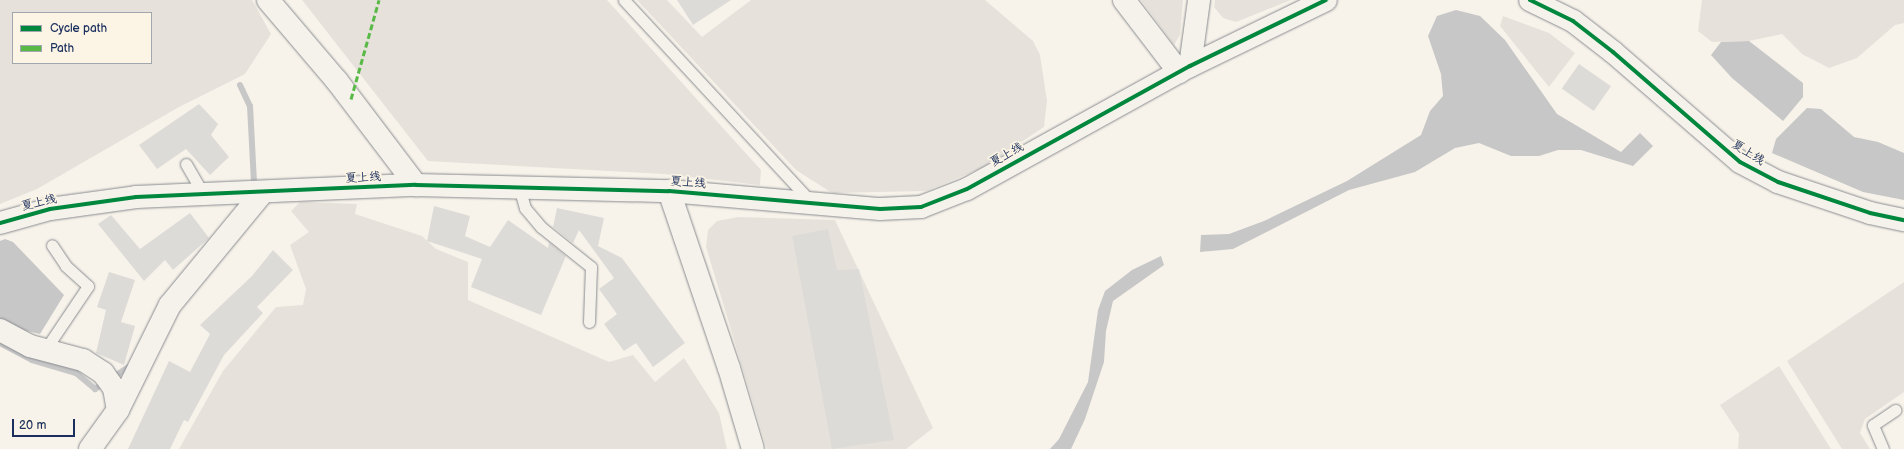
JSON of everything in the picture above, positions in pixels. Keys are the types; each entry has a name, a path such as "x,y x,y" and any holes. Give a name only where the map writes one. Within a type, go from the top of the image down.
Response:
{"street":[{"path":"268,0 337,81 416,185"},
{"path":"1124,0 1184,69"},
{"path":"1184,69 1199,0"},
{"name":"夏上线","path":"0,223 50,209 202,192 263,192 416,185 669,191 880,209 920,207 967,189 1184,69 1326,0"},
{"name":"夏上线","path":"1530,0 1573,21 1613,52 1740,162 1778,182 1870,213 1904,220"},
{"path":"669,191 729,368 752,449"},
{"path":"90,449 118,410 170,305 263,192"},
{"path":"0,330 30,346 83,360 102,373 114,388 118,410"}],"lane":[{"path":"624,0 813,204"},
{"path":"186,164 202,192"},
{"path":"519,187 525,208 541,227 591,267 589,322"},
{"path":"45,350 88,286 66,266 52,245"},
{"path":"1883,449 1873,425 1895,410"}],"shaded area":[{"path":"0,0 252,0 271,34 245,74 179,107 37,189 0,204"},
{"path":"302,0 607,0 761,170 760,185 663,174 428,161"},
{"path":"637,0 667,0 702,37 751,0 985,0 1033,41 1040,55 1047,101 1044,127 982,168 926,191 832,193 796,170"},
{"path":"1141,0 1183,0 1180,35 1174,45"},
{"path":"1215,0 1291,0 1236,22 1223,18 1214,7"},
{"path":"1702,0 1904,0 1904,23 1895,25 1857,58 1829,68 1802,54 1782,34 1749,41 1712,42 1698,31"},
{"path":"1456,10 1480,16 1505,40 1557,114 1621,152 1640,133 1653,146 1633,166 1581,150 1558,150 1539,156 1511,156 1479,143 1455,148 1415,172 1349,190 1233,249 1200,252 1201,235 1229,234 1264,221 1347,181 1421,135 1430,111 1443,96 1441,74 1428,36 1437,16"},
{"path":"1503,16 1549,33 1575,53 1549,87 1500,26"},
{"path":"1749,41 1803,83 1803,97 1783,121 1732,78 1711,55 1721,42"},
{"path":"1807,108 1821,109 1854,137 1878,142 1904,153 1904,200 1863,192 1772,153 1776,139"},
{"path":"300,202 357,204 355,214 422,236 436,249 468,262 468,300 609,362 633,355 655,382 684,358 719,413 727,449 179,449 223,371 276,307 303,305 306,289 290,245 309,232 291,211"},
{"path":"738,217 835,220 933,428 906,449 767,449 706,247 708,230 717,221"},
{"path":"5,239 13,242 64,295 40,334 14,328 0,320 0,241"},
{"path":"1161,256 1164,265 1113,301 1106,331 1104,362 1085,419 1071,449 1050,449 1059,439 1088,382 1098,310 1105,291 1132,270"},
{"path":"1904,282 1904,392 1865,419 1860,433 1870,449 1842,449 1787,361"},
{"path":"1779,366 1831,449 1738,449 1739,434 1720,405"}],"building":[{"path":"677,0 731,0 693,25"},
{"path":"1579,64 1611,86 1594,111 1562,89"},
{"path":"199,104 218,124 211,135 229,157 210,175 186,149 157,169 139,145"},
{"path":"434,206 470,216 465,236 490,247 508,220 548,248 549,242 566,256 541,315 471,287 482,259 427,241"},
{"path":"557,208 604,218 598,246 622,258 685,343 653,367 636,343 624,351 604,324 617,314 599,289 614,278 579,230 573,243 553,227"},
{"path":"190,213 209,238 173,270 165,260 144,281 98,224 111,215 140,249"},
{"path":"828,229 837,270 859,269 894,440 832,449 792,236"},
{"path":"273,250 293,270 257,307 263,313 224,355 188,422 184,420 170,449 128,449 169,361 190,372 210,334 200,325 252,276"},
{"path":"109,272 135,280 121,322 135,326 124,365 96,353 106,310 97,307"}],"waterway":[{"path":"240,85 250,106 254,182 251,189"},
{"path":"0,343 32,360 76,373 95,389 130,366"}],"marked path":[{"path":"351,99 379,0"}],"cycle path":[{"path":"0,223 50,209 136,197 416,185 669,191 880,209 921,207 967,189 1190,66 1326,0"},
{"path":"1530,0 1573,21 1613,52 1740,162 1778,182 1870,213 1904,220"}]}
